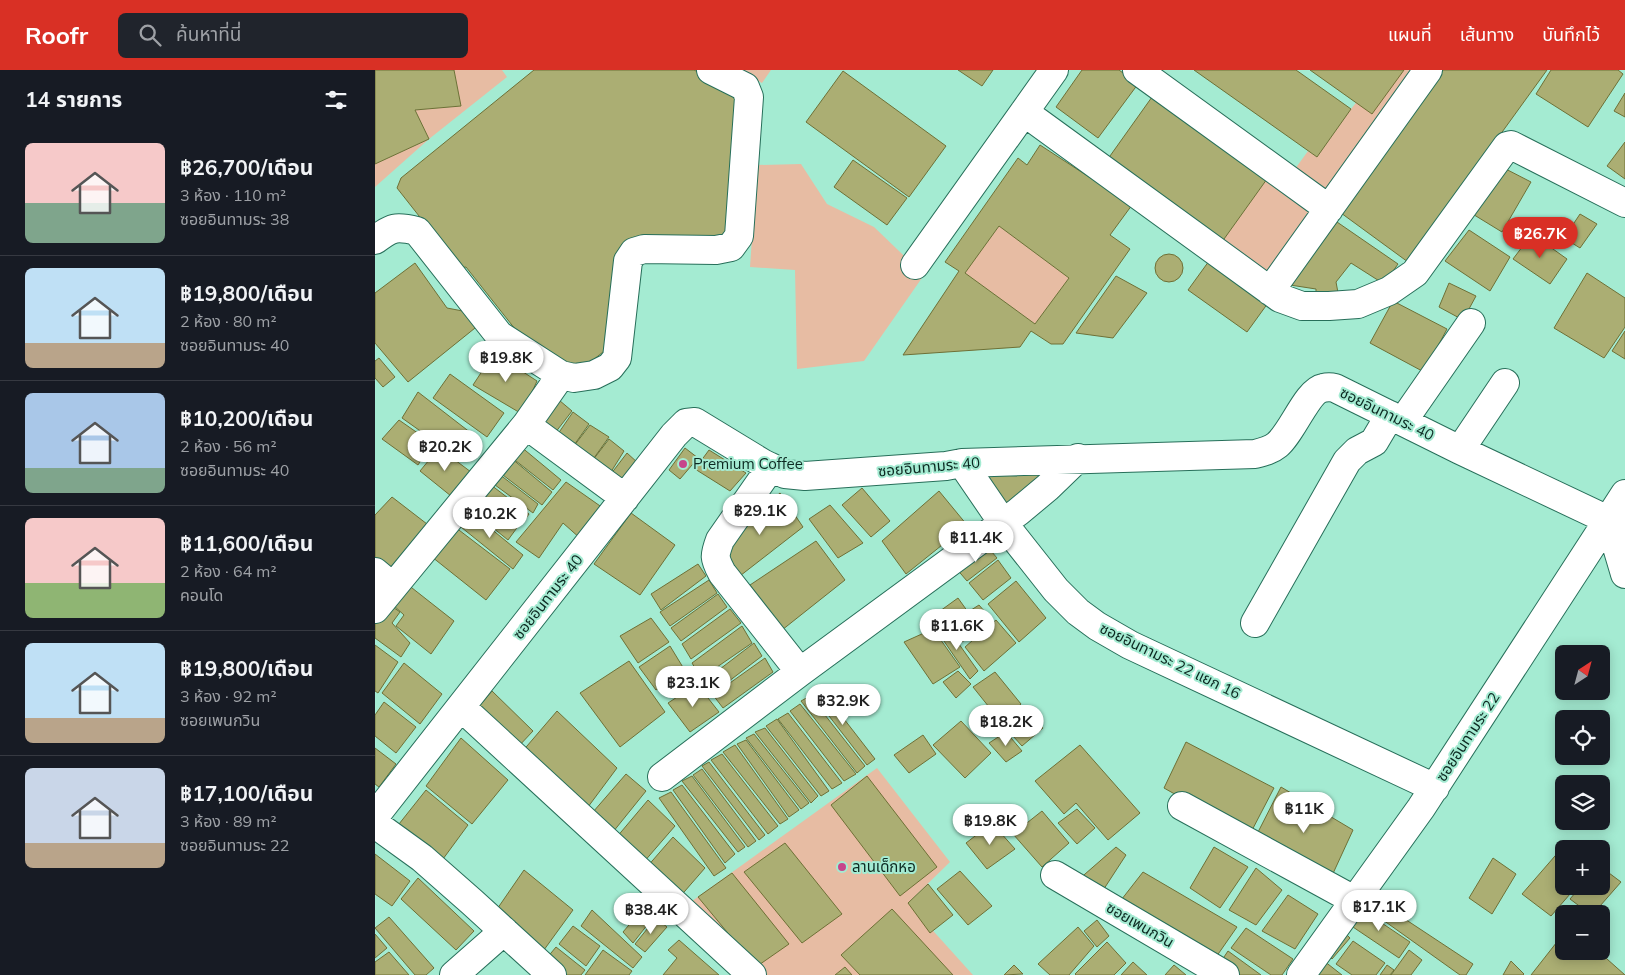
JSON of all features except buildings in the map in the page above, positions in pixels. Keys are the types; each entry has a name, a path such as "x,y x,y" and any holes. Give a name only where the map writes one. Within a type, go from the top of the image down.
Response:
{"street":[{"path":"375,240 388,230 401,227 417,231 499,335 557,380 594,375 610,367 617,358 628,261 634,252 644,250 716,250 731,246 739,236 749,97 745,87 711,70"},
{"path":"915,265 1054,70"},
{"path":"1137,70 1329,209"},
{"path":"1270,291 1428,70"},
{"path":"1024,112 1280,298 1302,306 1358,304 1389,292 1415,273 1507,146 1511,145 1625,203"},
{"path":"1255,623 1347,461 1357,451 1374,442 1396,418 1471,323"},
{"path":"375,609 384,580 525,425 557,380"},
{"path":"1460,450 1505,383"},
{"name":"ซอยอินทามระ 40","path":"375,816 674,435 686,423 695,422 785,474 805,476 946,466 962,463 1255,454 1276,446 1287,435 1317,390 1324,387 1335,388 1460,450 1617,524"},
{"path":"525,425 625,498"},
{"path":"662,777 800,672 1003,523 1048,488 1077,458"},
{"name":"ซอยอินทามระ 22 แยก 16","path":"962,463 1003,523 1056,590 1078,612 1097,626 1130,645 1435,788"},
{"path":"771,467 720,540 715,561 722,574 800,672"},
{"name":"ซอยอินทามระ 22","path":"1301,975 1435,788 1617,524 1625,494"},
{"path":"1617,524 1625,574"},
{"path":"461,707 752,975"},
{"path":"1182,806 1354,900"},
{"path":"375,824 422,858 552,975"},
{"name":"ซอยเพนกวิน","path":"1055,875 1225,975"},
{"path":"454,975 504,931"}],"shaded area":[{"path":"454,70 502,70 507,77 429,139 415,110 461,106"},
{"path":"739,70 771,70 762,83"},
{"path":"1382,70 1419,70 1329,194 1295,169 1308,151 1317,157"},
{"path":"429,139 375,187 375,164"},
{"path":"801,164 827,204 874,227 924,275 864,361 797,369 795,270 750,267 757,165"},
{"path":"1267,179 1315,213 1267,280 1219,246"},
{"path":"999,226 1069,278 1035,324 965,273"},
{"name":"ลานเด็กหอ","path":"877,768 950,862 908,903 973,975 765,975 688,904"}],"place":[{"name":"Premium Coffee","path":"683,464"},
{"name":"ลานเด็กหอ","path":"842,867"}]}
